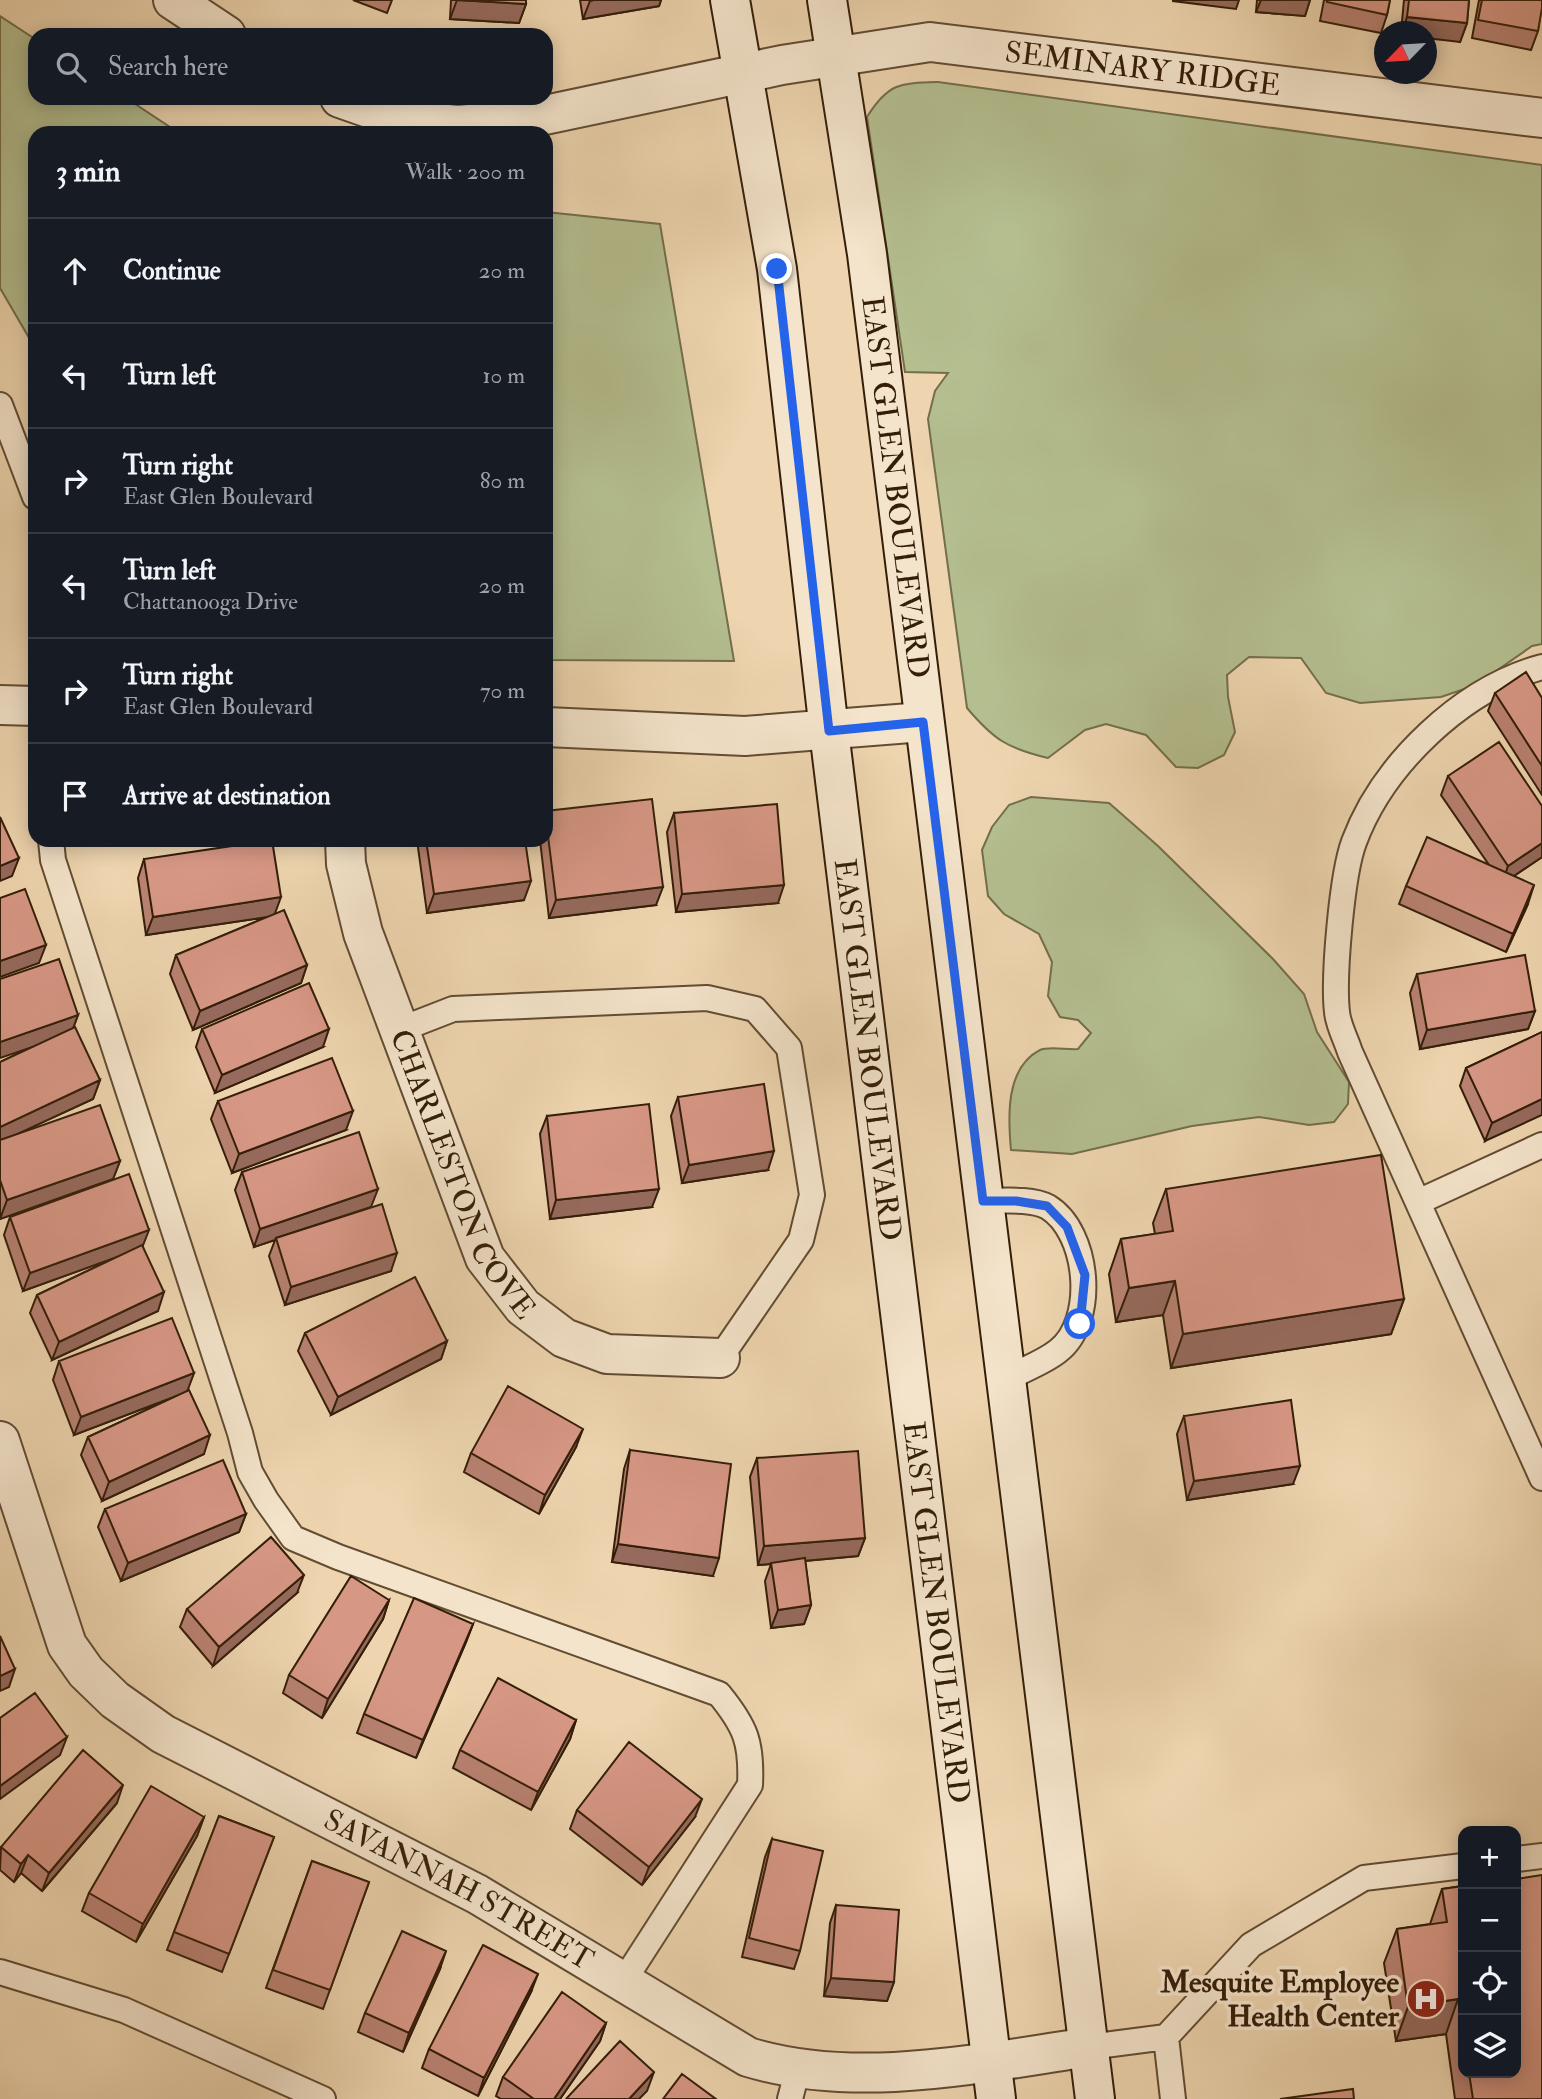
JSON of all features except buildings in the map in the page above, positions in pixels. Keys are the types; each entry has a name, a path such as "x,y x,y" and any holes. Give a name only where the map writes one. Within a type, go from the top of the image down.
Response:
{"main road":[{"path":"173,0 215,28"},
{"name":"EAST GLEN BOULEVARD","path":"730,0 745,73 777,269 829,731 996,2099"},
{"name":"EAST GLEN BOULEVARD","path":"827,0 867,254 1095,2099"},
{"name":"SEMINARY RIDGE","path":"360,105 403,120 458,125 526,118 745,73 930,42 1542,118"},
{"path":"0,705 28,706"},
{"path":"553,727 745,736 923,722"},
{"name":"CHARLESTON COVE","path":"345,847 346,864 363,933 485,1258 523,1307 564,1338 607,1354 720,1358"},
{"name":"SAVANNAH STREET","path":"0,1441 67,1645 86,1672 115,1700 163,1734 477,1894 794,2083 837,2072 992,2061 1089,2048"}],"lane":[{"path":"0,405 28,479"},
{"path":"1542,667 1513,675 1433,728 1378,791 1353,844 1339,930 1337,1013 1350,1052 1542,1478"},
{"path":"52,847 53,860 232,1406 250,1472 293,1538 338,1557 719,1694 742,1722 752,1754 750,1785 623,1982"},
{"path":"399,1030 453,1009 707,998 755,1009 789,1048 813,1195 802,1240 720,1358"},
{"path":"1418,1202 1542,1144"},
{"path":"983,1201 1016,1201 1047,1206 1067,1227 1085,1275 1080,1324 1059,1351 1006,1379"},
{"path":"1521,1858 1542,1856"},
{"path":"1089,2048 1166,2037 1251,1945 1364,1878 1458,1867"},
{"path":"0,1972 124,2010 323,2099"},
{"path":"1166,2037 1173,2099"}],"green space":[{"path":"0,16 28,34 28,105 137,105 168,126 28,126 28,336 0,288"},
{"path":"938,82 1542,165 1542,644 1532,646 1476,685 1441,697 1360,703 1326,693 1301,658 1249,657 1227,675 1235,732 1224,755 1198,768 1176,767 1146,735 1106,724 1085,730 1048,758 1011,746 985,728 967,708 928,419 935,391 948,373 905,372 867,117 882,97 896,87"},
{"path":"553,213 660,224 734,661 553,660"},
{"path":"1031,797 1109,803 1158,846 1273,959 1304,994 1317,1032 1349,1082 1348,1104 1334,1122 1309,1125 1259,1117 1192,1126 1072,1154 1011,1150 1011,1095 1020,1069 1040,1050 1078,1049 1091,1033 1078,1020 1060,1017 1048,996 1052,962 1039,934 1004,914 988,896 982,850 992,827 1009,805"}],"place":[{"name":"Mesquite Employee Health Center","path":"1426,1999"}],"route":[{"path":"777,269 829,731 923,722 983,1201 1016,1201 1047,1206 1067,1227 1085,1275 1080,1324"}]}
